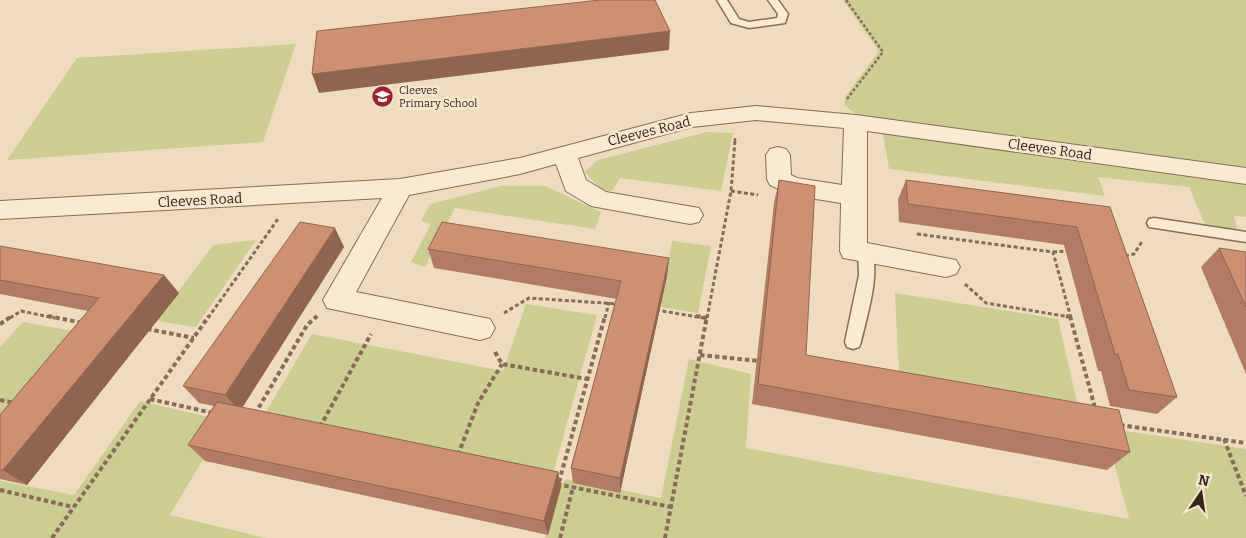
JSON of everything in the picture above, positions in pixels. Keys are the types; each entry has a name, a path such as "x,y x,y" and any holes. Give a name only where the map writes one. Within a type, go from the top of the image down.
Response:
{"street":[{"name":"Cleeves Road","path":"0,210 400,188 520,166 691,120 756,113 856,122 1246,176"},
{"path":"856,122 853,251 946,267"},
{"path":"564,153 575,185 600,200 690,214"},
{"path":"778,155 779,179 791,186 854,196"},
{"path":"400,188 337,300 480,328"}],"lane":[{"path":"722,0 734,21 749,25 782,22 783,14 773,0"},
{"path":"1154,224 1246,237"},
{"path":"853,342 867,275 865,253"}],"path":[{"path":"846,0 883,52 848,98"},
{"path":"665,538 731,191 737,115"},
{"path":"52,538 296,194"},
{"path":"1117,258 1134,254 1154,224"},
{"path":"909,233 1053,252 1071,251"},
{"path":"1053,252 1096,412"},
{"path":"946,267 986,303 1071,318"},
{"path":"587,379 502,364 480,328 529,298 619,304"},
{"path":"251,421 306,325 337,300"},
{"path":"558,484 609,302"},
{"path":"648,308 707,318"},
{"path":"317,434 385,309"},
{"path":"0,324 21,311 86,323"},
{"path":"146,328 194,338"},
{"path":"700,355 764,361"},
{"path":"456,463 478,403 502,364"},
{"path":"0,400 18,404"},
{"path":"150,400 223,415"},
{"path":"1117,424 1246,442"},
{"path":"1224,439 1246,496"},
{"path":"549,482 671,507"},
{"path":"560,538 573,487"},
{"path":"0,490 73,508"}],"green space":[{"path":"843,0 1246,0 1246,217 1234,216 1237,229 1206,227 1189,187 1098,177 1105,196 889,169 883,134 844,105 845,97 879,51"},
{"path":"296,44 263,142 7,160 77,58"},
{"path":"707,132 733,133 721,191 620,178 612,191 601,190 585,172 598,160"},
{"path":"501,186 545,186 601,212 595,229 455,208 425,267 411,262 431,224 421,221 430,204"},
{"path":"256,240 196,327 156,321 213,245"},
{"path":"672,241 711,246 698,313 660,307"},
{"path":"895,293 1058,319 1077,402 899,372"},
{"path":"526,304 597,315 552,477 263,417 312,334 503,371"},
{"path":"23,322 80,332 0,424 0,347"},
{"path":"689,359 751,374 746,448 1129,519 1105,428 1246,449 1246,538 545,538 558,489 566,479 661,498"},
{"path":"140,401 226,421 170,515 266,538 0,538 0,481 74,495"}],"building":[{"path":"600,0 655,0 670,31 312,74 317,31"},
{"path":"779,180 815,186 806,355 1119,410 1130,452 758,384"},
{"path":"906,180 1110,207 1177,397 1129,390 1118,354 1115,354 1077,227 908,204"},
{"path":"300,222 335,228 225,395 183,386"},
{"path":"442,222 669,258 620,478 571,468 621,281 428,249"},
{"path":"0,246 164,275 3,470 0,470 0,415 99,298 0,280"},
{"path":"1219,248 1246,252 1246,307"},
{"path":"217,402 558,472 544,521 188,445"}],"place":[{"name":"Cleeves Primary School","path":"383,96"}]}
